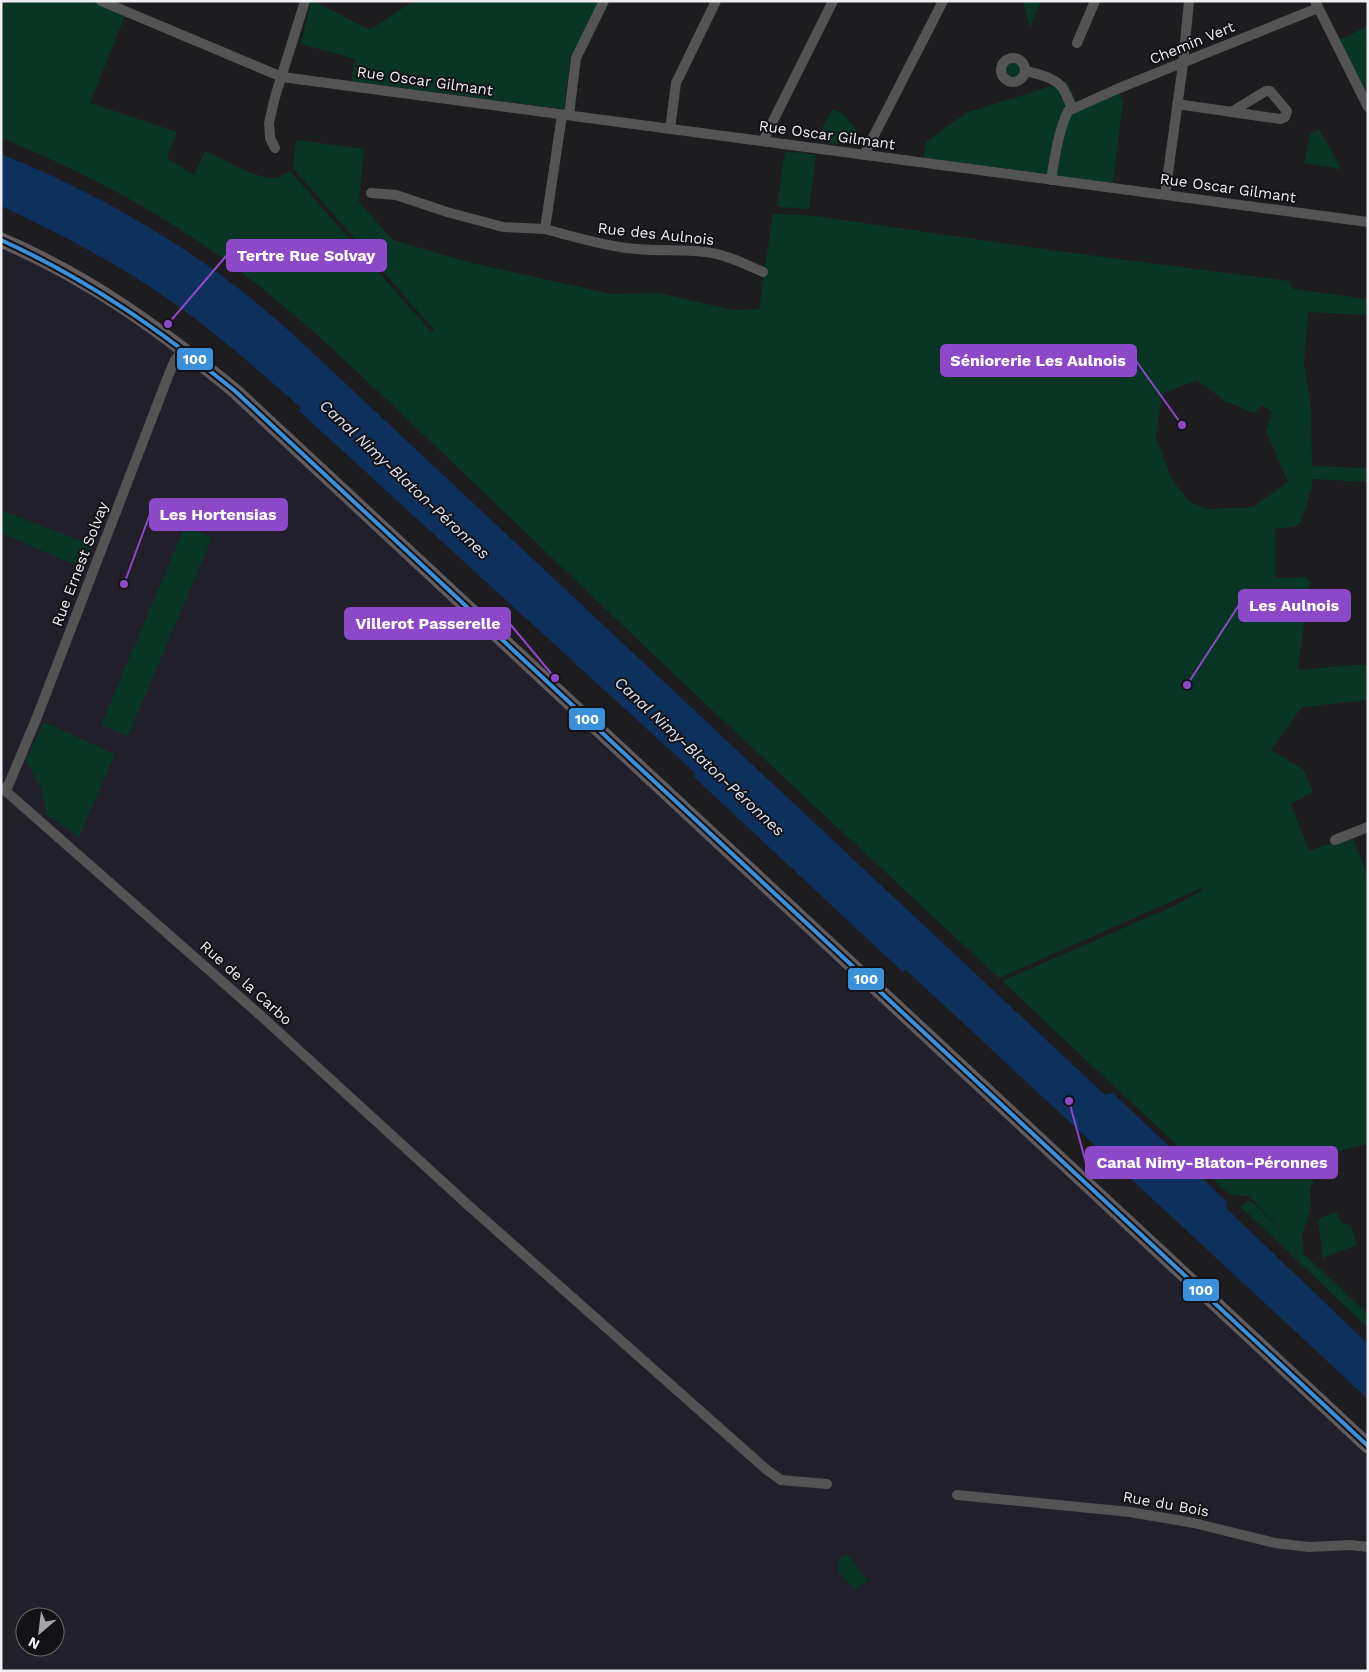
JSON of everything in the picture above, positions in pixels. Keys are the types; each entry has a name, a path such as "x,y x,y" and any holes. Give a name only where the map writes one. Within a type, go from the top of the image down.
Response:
{"main road":[{"path":"1,240 96,289 158,329 236,391 1368,1446"}],"street":[{"name":"Rue Oscar Gilmant","path":"101,1 282,77 1368,222"},
{"path":"275,148 270,138 269,124 275,97 305,1"},
{"path":"545,229 576,58 604,1"},
{"path":"670,129 676,83 716,1"},
{"path":"763,141 833,1"},
{"path":"864,155 943,1"},
{"path":"1077,43 1095,1"},
{"path":"1165,195 1183,64 1189,1"},
{"path":"1316,4 1368,107"},
{"name":"Chemin Vert","path":"1076,107 1183,64 1316,4"},
{"path":"1025,71 1057,84 1076,107 1068,111 1061,127 1051,180"},
{"path":"1177,104 1231,112 1283,119 1287,112 1270,91 1266,91 1231,112"},
{"name":"Rue des Aulnois","path":"371,193 396,195 447,212 503,227 545,229 588,242 648,251 706,252 733,259 763,272"},
{"name":"Rue Ernest Solvay","path":"4,789 37,717 169,374 175,360 184,348"},
{"name":"Rue de la Carbo","path":"4,789 259,1014 468,1205 767,1470 781,1480 827,1484"},
{"path":"1334,840 1368,827"},
{"name":"Rue du Bois","path":"957,1496 1130,1512 1194,1523 1275,1543 1309,1547 1350,1545 1368,1547"}],"shaded area":[{"path":"1,247 54,273 108,303 163,341 252,415 1368,1457 1368,1671 1,1671"}],"green space":[{"path":"1,1 90,1 125,16 90,103 177,132 167,158 194,175 205,151 242,169 263,176 279,177 290,171 431,332 435,331 293,168 296,140 364,149 359,202 393,240 472,263 611,294 659,293 733,310 759,309 773,214 815,216 1050,250 1289,281 1293,289 1368,299 1368,315 1308,312 1304,363 1311,408 1312,466 1368,468 1368,482 1312,479 1312,487 1301,522 1294,527 1275,529 1275,578 1306,577 1310,582 1298,670 1368,665 1368,700 1302,707 1271,750 1304,770 1313,792 1291,804 1309,851 1352,836 1368,876 1368,1144 1303,1162 1314,1183 1311,1186 1311,1206 1302,1236 1304,1251 1302,1252 1368,1314 1368,1328 1240,1206 1249,1201 1257,1206 1295,1245 1249,1196 1230,1195 1002,981 1176,905 1204,887 999,978 678,678 356,371 280,303 227,261 152,212 78,172 1,138","holes":["1197,380 1225,401 1254,413 1262,405 1272,412 1266,431 1288,482 1253,507 1207,509 1190,502 1172,480 1156,437 1162,394"]},
{"path":"311,1 370,30 413,1 600,1 570,60 564,109 351,81 355,59 301,44"},
{"path":"1023,1 1041,1 1030,28"},
{"path":"1368,26 1368,89 1365,91 1339,40"},
{"path":"1012,60 1019,63 1022,70 1019,77 1012,80 1005,77 1002,70 1005,63"},
{"path":"1067,81 1080,109 1119,93 1123,101 1113,184 924,158 926,142 966,113"},
{"path":"833,109 844,115 859,133 839,144 817,141 817,137"},
{"path":"1319,129 1341,168 1338,170 1336,168 1304,163 1310,134"},
{"path":"785,151 816,155 809,209 780,207 777,205"},
{"path":"1,510 92,545 82,568 1,533"},
{"path":"185,526 212,538 128,736 101,725"},
{"path":"44,722 115,754 79,837 47,815 41,788 26,760"},
{"path":"1336,1212 1342,1223 1351,1225 1357,1245 1323,1258 1318,1219"},
{"path":"845,1554 849,1556 868,1581 855,1590 838,1572 839,1560"}],"water":[{"path":"1,154 65,182 157,232 187,251 243,292 298,339 1105,1095 1113,1093 1227,1202 1226,1208 1368,1344 1368,1399 906,970 903,972 694,777 694,772 299,411 301,408 268,379 200,323 125,271 85,248 1,206"}],"transit line":[{"name":"100","path":"1,240 33,255 94,289 179,347 235,391 1368,1446"}],"place":[{"name":"Tertre Rue Solvay","path":"168,324"},
{"name":"Séniorerie Les Aulnois","path":"1182,425"},
{"name":"Les Hortensias","path":"124,584"},
{"name":"Villerot Passerelle","path":"555,678"},
{"name":"Les Aulnois","path":"1187,685"},
{"name":"Canal Nimy-Blaton-Péronnes","path":"1069,1101"}]}
